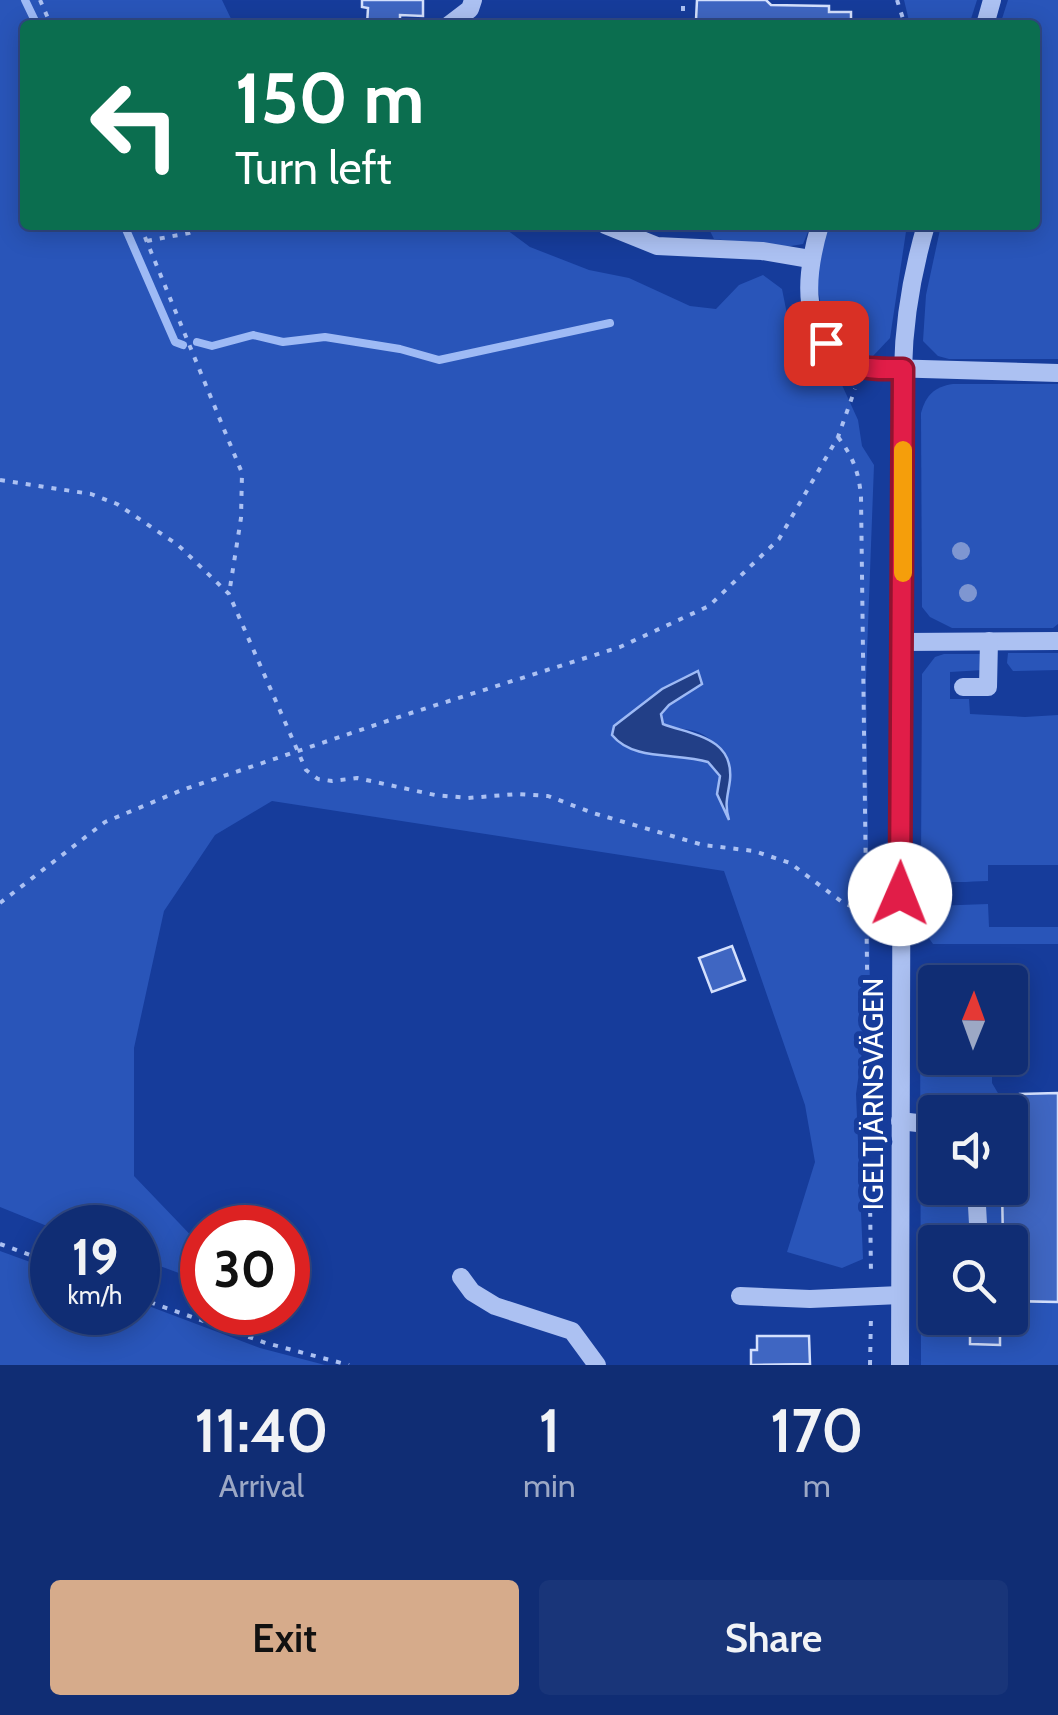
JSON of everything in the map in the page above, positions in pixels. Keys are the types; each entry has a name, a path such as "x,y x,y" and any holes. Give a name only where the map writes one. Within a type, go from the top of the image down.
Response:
{"street":[{"path":"454,20 470,8 473,0"},
{"path":"819,230 808,278 816,326 836,356 863,369 1058,373"},
{"name":"IGELTJÄRNSVÄGEN","path":"900,1365 903,369 904,326 912,274 925,230"},
{"path":"642,233 672,248 762,251 810,259"},
{"path":"904,642 1058,641"},
{"path":"963,687 988,688 989,642"},
{"path":"900,1121 918,1123"},
{"path":"461,1277 472,1292 495,1306 572,1331 597,1365"},
{"path":"740,1296 810,1299 900,1295"}],"path":[{"path":"142,230 242,473 241,518 229,594"},
{"path":"147,240 198,230"},
{"path":"0,903 105,822 182,790 620,647 708,606 779,539 838,437 863,369"},
{"path":"838,437 852,455 861,497 870,1365"},
{"path":"0,480 91,494 117,504 178,545 229,594 306,770 318,779 357,778 468,798 548,796 703,845 754,851 790,863 842,902 868,914"},
{"path":"0,1244 30,1256"},
{"path":"160,1306 266,1344 348,1365"}],"shaded area":[{"path":"0,0 222,0 232,20 20,20 20,230 507,230 530,247 589,270 629,278 690,306 716,309 739,285 763,275 782,289 792,339 819,381 842,385 858,420 862,446 874,465 866,679 870,995 856,1094 863,1259 842,1268 787,1252 815,1162 805,1105 724,871 272,801 215,835 164,911 134,1048 134,1176 180,1224 180,1273 160,1266 160,1205 30,1205 30,1219 0,1207","holes":["702,684 669,705 661,714 663,725 695,731 713,741 727,765 724,802 717,794 720,776 708,761 668,756 641,708 662,689"]},
{"path":"904,0 977,0 971,20 909,20"},
{"path":"1008,0 1058,0 1058,359 949,359 938,356 923,341 926,295 940,230 1040,230 1040,20 1002,20"},
{"path":"710,230 809,230 803,244 785,247 714,239"},
{"path":"827,230 906,230 890,338 873,356 847,353 830,336 823,319 817,263"},
{"path":"953,384 1058,384 1058,624 1053,628 952,628 930,617 922,607 921,413 932,393"},
{"path":"1008,653 1058,653 1058,670 1013,671 1007,663"},
{"path":"980,654 983,670 950,672 950,699 969,699 970,714 1058,715 1058,865 988,865 988,881 960,882 934,878 921,866 922,674 935,657"},
{"path":"698,671 702,684 669,705 661,714 663,724 709,740 725,755 730,780 729,820 717,794 720,776 708,762 644,753 621,744 612,735 614,726 662,689"},
{"path":"988,904 989,927 1058,927 1058,944 933,944 924,931 924,913 932,906"},
{"path":"920,1075 992,1075 999,1095 920,1095"},
{"path":"921,1205 1002,1205 1003,1225 921,1225"},
{"path":"0,1251 30,1262 30,1335 160,1335 160,1310 180,1318 180,1335 226,1335 325,1365 0,1365"},
{"path":"1028,1301 1058,1302 1058,1365 921,1365 921,1335 1028,1335"}],"building":[{"path":"362,0 423,0 423,16 367,20 368,8 362,7"},
{"path":"697,0 766,0 771,5 829,6 829,12 851,12 851,20 696,20"},
{"path":"732,946 745,980 712,992 699,958"},
{"path":"1058,1093 1058,1302 1028,1301 1028,1225 1003,1225 1002,1205 1028,1205 1028,1095 1020,1094"},
{"path":"970,1335 1000,1335 1000,1345 970,1344"},
{"path":"757,1336 809,1336 810,1364 751,1365 751,1350 757,1350"}],"waterway":[{"path":"25,0 35,20"},
{"path":"126,230 175,342 183,345"},
{"path":"197,342 212,346 253,335 283,342 325,337 400,349 439,360 610,323"}],"slow traffic":[{"path":"903,450 903,573"}],"route":[{"path":"826,343 836,356 853,367 903,369 900,894"}]}
